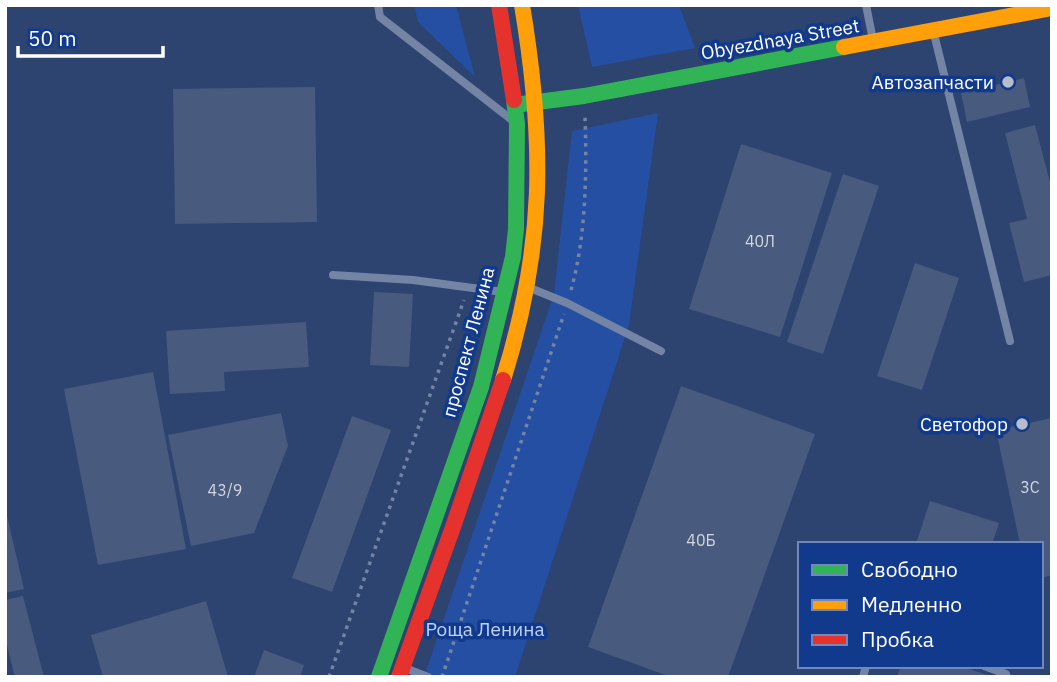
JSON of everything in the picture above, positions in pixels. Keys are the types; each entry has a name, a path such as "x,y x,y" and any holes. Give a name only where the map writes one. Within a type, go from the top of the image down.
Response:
{"main road":[{"name":"проспект Ленина","path":"379,677 481,387 506,292 516,229 517,124 508,46 499,5"},
{"path":"401,672 499,391 527,287 536,229 537,103 522,5"},
{"name":"Obyezdnaya Street","path":"515,105 584,96 1052,8"}],"lane":[{"path":"377,5 380,17 517,124"},
{"path":"866,5 873,43"},
{"path":"933,31 1010,341"},
{"path":"332,275 413,280 506,292"},
{"path":"527,287 567,303 661,351"},
{"path":"990,668 1006,674 1007,677"},
{"path":"401,672 428,677"}],"path":[{"path":"442,677 577,269 586,164 584,96"},
{"path":"329,677 468,288"}],"green space":[{"path":"414,5 456,5 475,77 418,22"},
{"path":"578,5 679,5 695,48 592,67"},
{"name":"Роща Ленина","path":"658,113 629,325 515,677 424,677 554,294 572,131"}],"building":[{"path":"1024,78 1030,107 967,122 961,93"},
{"path":"315,87 317,222 175,224 173,89"},
{"path":"1035,125 1052,190 1052,275 1024,282 1009,223 1027,219 1005,133"},
{"path":"741,144 832,173 780,337 689,309"},
{"path":"843,174 879,186 823,354 787,342"},
{"path":"915,263 959,278 922,390 877,376"},
{"path":"374,292 413,294 409,367 370,365"},
{"path":"306,322 309,367 224,372 225,391 170,394 166,331"},
{"path":"153,372 186,549 98,565 64,389"},
{"path":"681,386 815,434 728,677 671,677 588,647"},
{"path":"281,413 288,446 254,533 191,546 168,435"},
{"path":"352,416 391,430 332,592 292,578"},
{"path":"1052,418 1052,575 1043,577 1043,542 1020,542 996,430"},
{"path":"930,501 999,523 993,542 917,542"},
{"path":"5,507 24,589 5,593"},
{"path":"23,596 44,677 15,677 5,637 5,600"},
{"path":"206,601 228,677 103,677 91,635"},
{"path":"264,650 304,665 300,677 254,677"},
{"path":"900,668 967,668 990,676 897,677"}],"traffic: fast":[{"path":"522,104 584,96 844,47"},
{"path":"379,677 481,387 513,257 516,229 517,124 514,100"}],"traffic: slow":[{"path":"503,380 527,284 537,194 535,103 522,5"},
{"path":"844,47 1052,8"}],"traffic: jam":[{"path":"499,5 514,100"},
{"path":"399,677 503,380"}],"place":[{"name":"Автозапчасти","path":"1008,82"},
{"name":"Светофор","path":"1022,424"}]}
